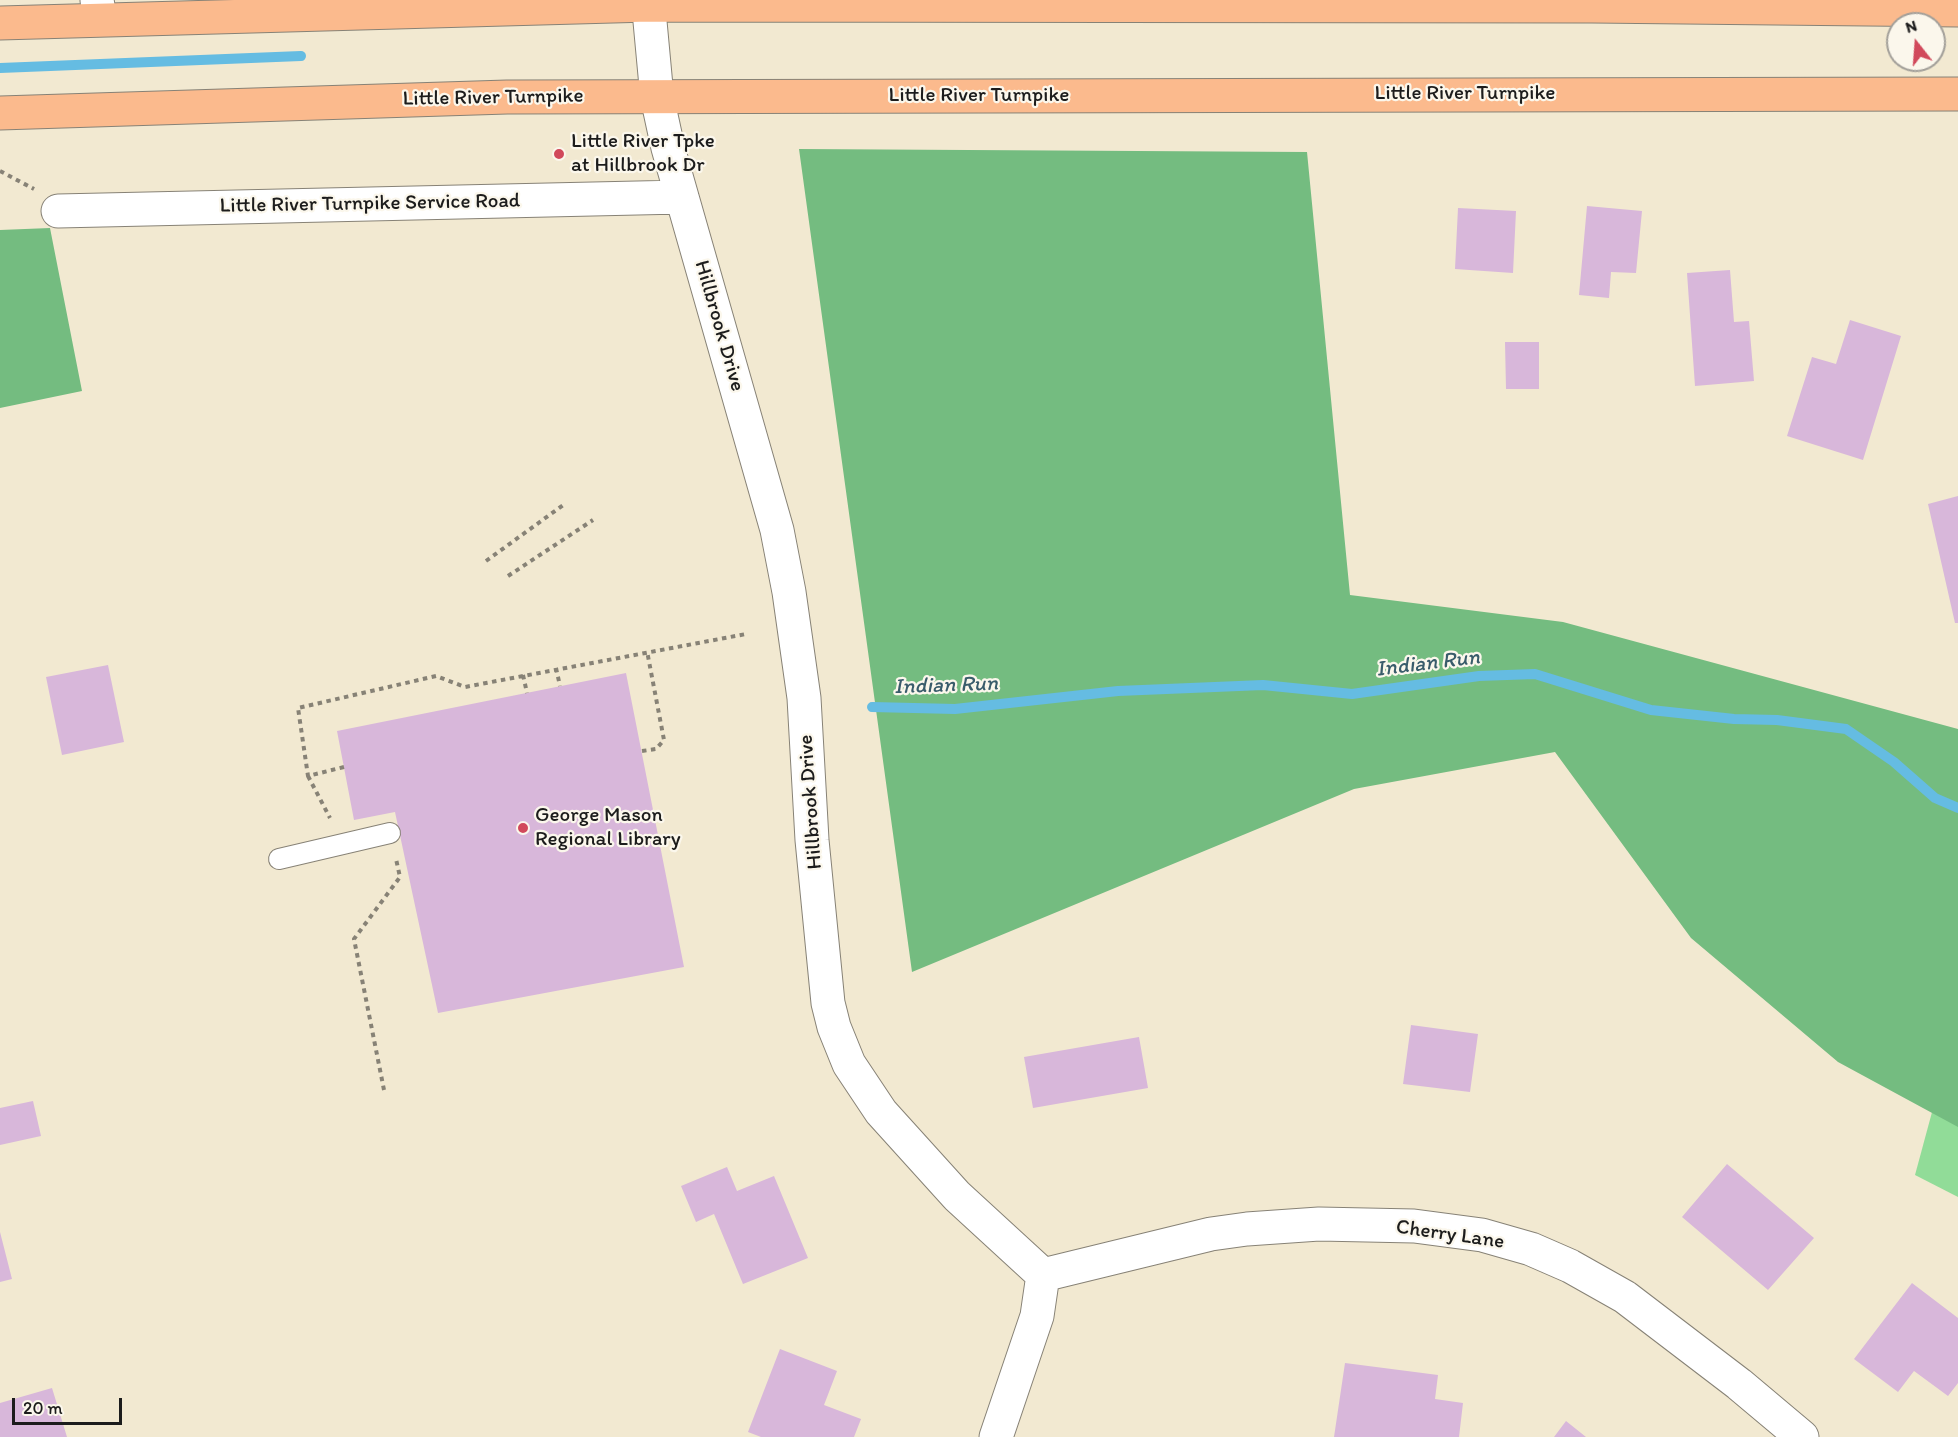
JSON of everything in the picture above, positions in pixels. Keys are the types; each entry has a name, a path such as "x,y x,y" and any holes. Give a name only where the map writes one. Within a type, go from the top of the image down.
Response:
{"main road":[{"path":"0,22 99,9 648,3 1592,6 1958,10"},
{"name":"Little River Turnpike","path":"0,113 280,102 657,96 1958,94"}],"street":[{"name":"Hillbrook Drive","path":"648,3 657,96 682,197 777,530 794,619 804,698 814,863 828,1003 834,1028 849,1064 881,1112 957,1196 1043,1275"},
{"name":"Little River Turnpike Service Road","path":"58,211 682,197"},
{"name":"Cherry Lane","path":"1043,1275 1212,1234 1247,1229 1319,1224 1404,1226 1482,1235 1531,1249 1569,1266 1625,1297 1739,1384 1802,1437"},
{"path":"996,1437 1037,1316 1043,1275"}],"lane":[{"path":"279,860 390,833"}],"path":[{"path":"486,561 566,503"},
{"path":"508,576 593,520"},
{"path":"340,823 331,820 308,776 298,708 436,676 465,687 556,668 746,634"},
{"path":"642,751 656,748 664,740 647,651"},
{"path":"577,656 579,664"},
{"path":"556,668 560,686"},
{"path":"523,675 527,693"},
{"path":"308,776 344,767"},
{"path":"384,1090 354,939 400,877 390,833"}],"green space":[{"path":"799,149 1307,152 1350,595 1563,622 1958,729 1958,1127 1838,1062 1691,938 1555,752 1354,789 912,972"},
{"path":"50,228 82,391 0,408 0,230"},
{"path":"1958,1016 1958,1197 1915,1175"}],"building":[{"path":"1587,206 1642,211 1636,273 1611,272 1609,298 1579,295"},
{"path":"1458,208 1516,211 1513,273 1455,269"},
{"path":"1730,270 1734,322 1749,321 1754,381 1695,386 1687,273"},
{"path":"1850,320 1901,336 1863,460 1787,436 1812,357 1836,364"},
{"path":"1505,342 1539,342 1539,389 1506,389"},
{"path":"1958,496 1958,623 1955,623 1928,504"},
{"path":"108,665 124,742 62,755 46,677"},
{"name":"George Mason Regional Library","path":"626,673 684,967 438,1013 395,812 354,820 337,731"},
{"path":"1411,1025 1478,1034 1470,1092 1403,1084"},
{"path":"1139,1037 1148,1088 1033,1108 1024,1057"},
{"path":"33,1101 41,1136 0,1145 0,1108"},
{"path":"1727,1164 1814,1238 1768,1290 1682,1217"},
{"path":"727,1167 737,1191 774,1176 808,1258 743,1284 714,1214 696,1222 681,1186"},
{"path":"0,1232 12,1279 0,1282"},
{"path":"1912,1283 1958,1318 1958,1383 1948,1396 1914,1371 1898,1392 1854,1359"},
{"path":"780,1349 837,1371 824,1405 861,1419 854,1437 761,1437 748,1432"},
{"path":"1345,1363 1438,1375 1435,1399 1463,1403 1459,1437 1334,1437"},
{"path":"52,1388 67,1437 0,1437 0,1403"},
{"path":"1566,1421 1586,1437 1554,1437"}],"waterway":[{"path":"0,68 301,56"},
{"name":"Indian Run","path":"872,707 955,709 1118,691 1263,685 1352,694 1479,676 1535,674 1651,710 1734,719 1777,720 1846,729 1894,762 1935,798 1958,808"}],"place":[{"name":"Little River Tpke at Hillbrook Dr","path":"559,154"},
{"name":"George Mason Regional Library","path":"523,828"}]}
